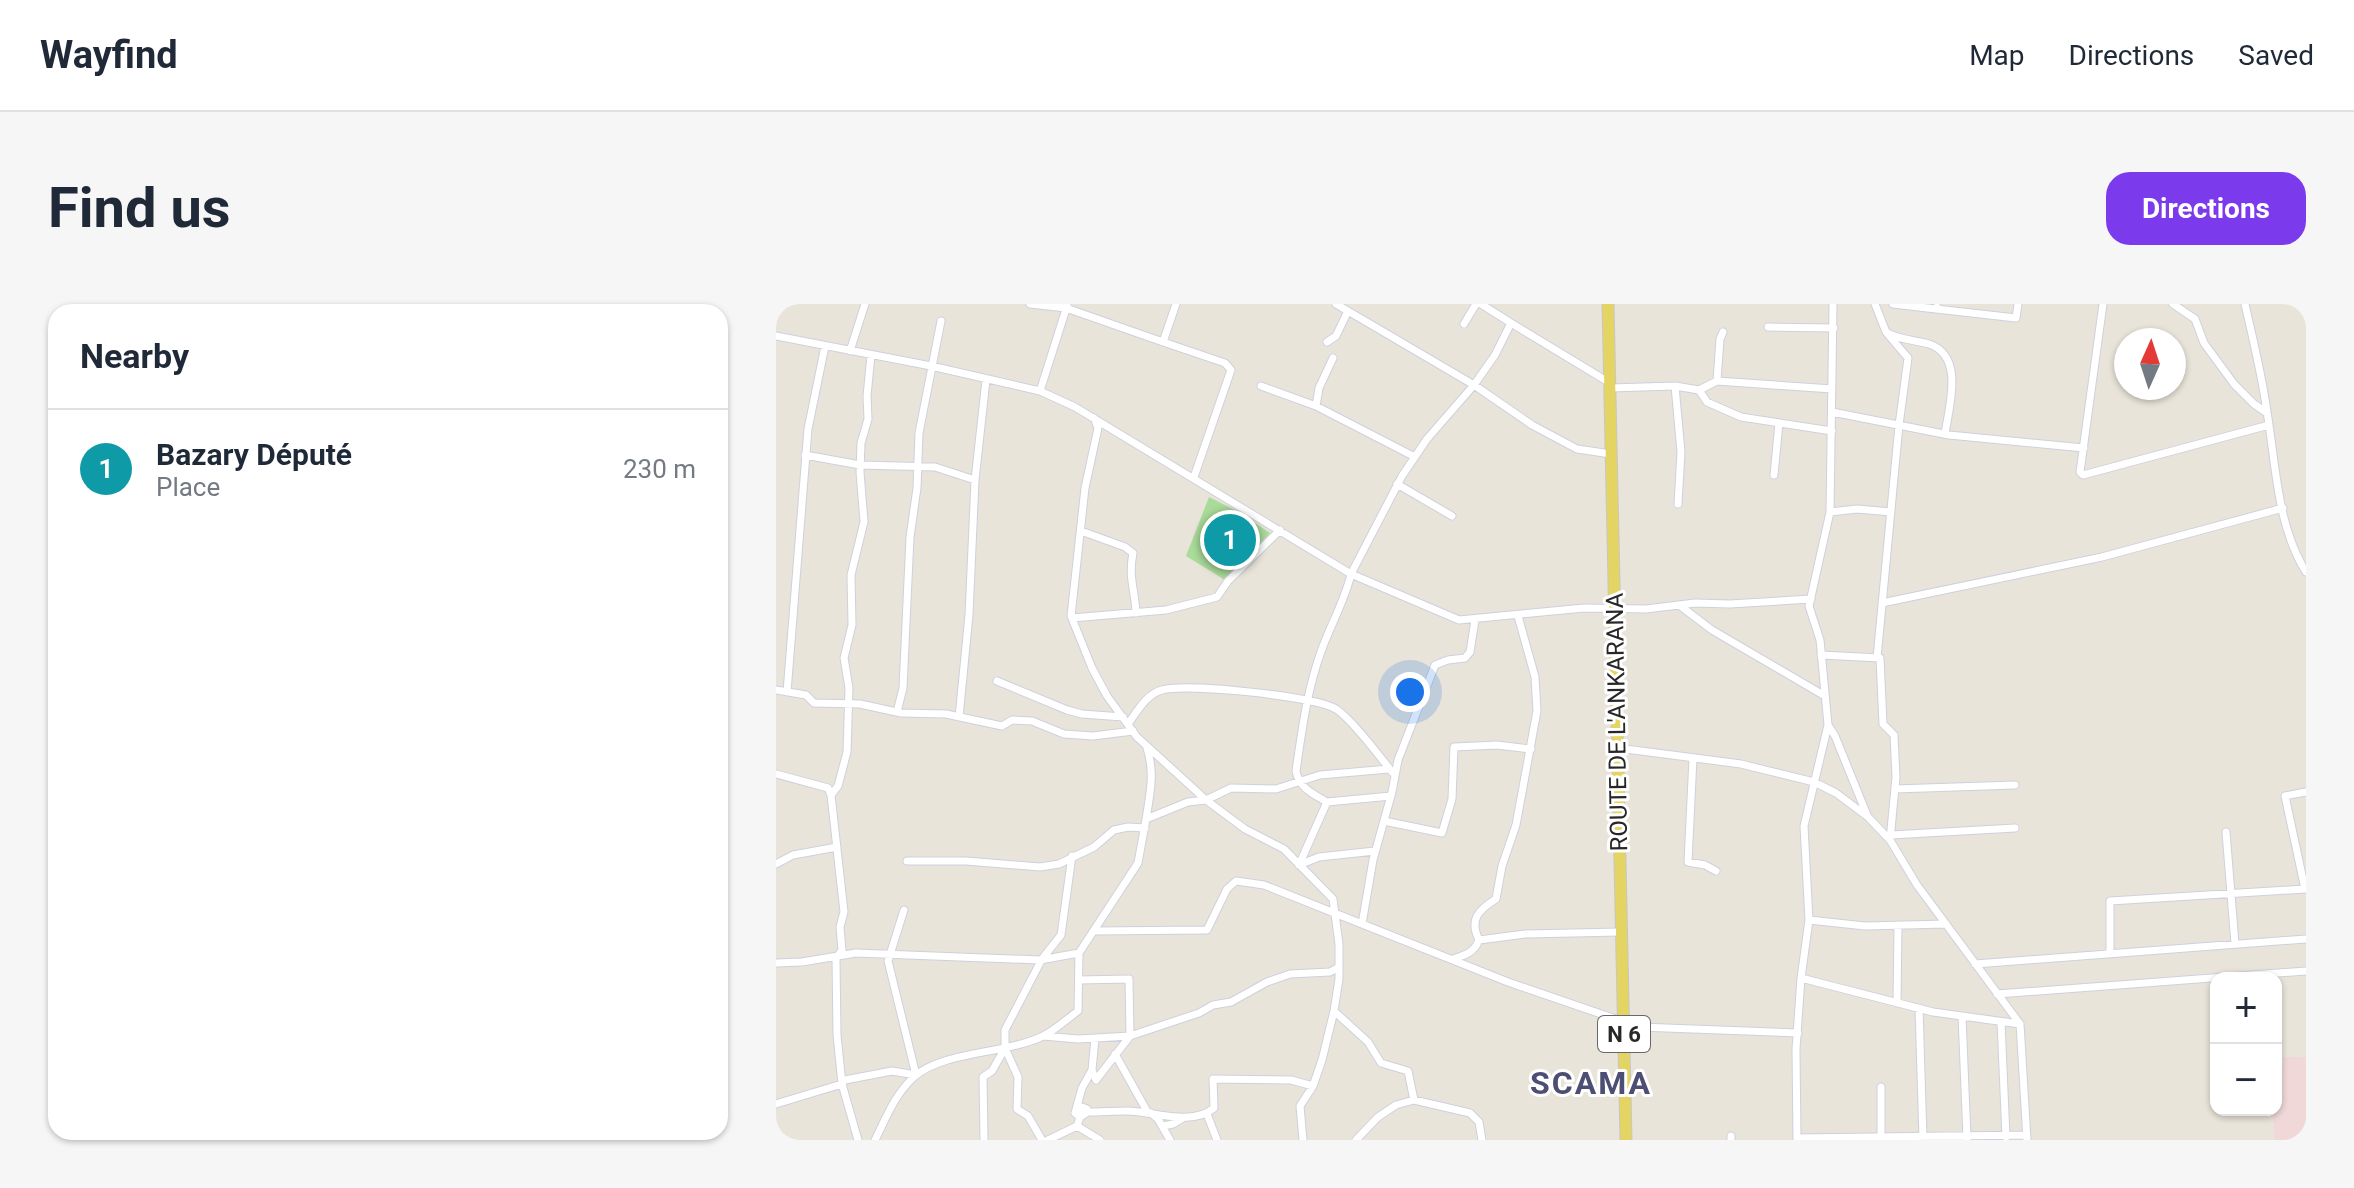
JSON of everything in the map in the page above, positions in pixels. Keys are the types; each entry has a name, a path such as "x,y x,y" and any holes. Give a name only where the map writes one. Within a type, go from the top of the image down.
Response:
{"main road":[{"name":"ROUTE DE L'ANKARANA","path":"1608,304 1626,1140"}],"street":[{"path":"850,351 865,304"},
{"path":"1030,304 1067,306 1231,366 1194,477"},
{"path":"1163,342 1176,304"},
{"path":"1336,304 1474,385 1532,425 1577,449 1611,454"},
{"path":"1464,324 1479,304 1610,386 1675,386 1699,390 1717,381 1832,389"},
{"path":"1618,748 1741,764 1814,782 1836,793 1891,837 1917,885 2020,1024 2026,1138 1797,1139 1801,978 1809,920 1804,826 1814,782 1828,725 1820,640 1809,606 1830,512 1833,304"},
{"path":"1875,304 1886,332 1908,358 1877,658"},
{"path":"1893,304 1937,306 2016,318 2018,304"},
{"path":"2103,304 2080,472 2083,475 2269,425"},
{"path":"2173,304 2195,319 2204,343 2234,384 2267,413"},
{"path":"2246,304 2259,362 2283,508 2298,559 2306,572"},
{"path":"1040,391 1067,306"},
{"path":"1327,342 1336,336 1348,311"},
{"path":"897,712 903,688 910,537 919,433 941,321"},
{"path":"1391,796 1327,802 1307,791 1296,771 1306,701 1322,648 1351,574 1397,484 1427,439 1474,385 1495,355 1511,323"},
{"path":"1768,327 1834,328"},
{"path":"1717,381 1723,332"},
{"path":"1886,332 1897,338 1930,344 1948,357 1952,369 1945,434"},
{"path":"776,336 1040,391 1094,418 1351,574 1451,618 1475,620 1584,608 1646,609 1811,599"},
{"path":"787,692 805,455 825,346"},
{"path":"831,795 838,786 847,752 848,704 844,658 852,625 851,575 864,522 860,465 861,443 868,419 871,355"},
{"path":"1316,406 1319,388 1333,358"},
{"path":"959,717 969,615 975,480 986,380"},
{"path":"1261,386 1316,406 1415,457"},
{"path":"1675,386 1681,452 1678,504"},
{"path":"1699,390 1707,402 1741,417 1832,431"},
{"path":"1832,412 1945,434 2084,448"},
{"path":"1094,418 1098,428 1085,488 1081,546 1073,581 1072,618 1092,668 1107,696 1147,745 1206,800 1245,829 1284,849 1333,899 1339,967 1334,1011 1313,1086 1300,1106 1303,1140"},
{"path":"1774,475 1779,423"},
{"path":"805,455 860,465 935,467 975,480"},
{"path":"1397,484 1452,516"},
{"path":"1882,603 2102,557 2283,508"},
{"path":"1830,512 1857,509 1891,512"},
{"path":"1072,618 1166,610 1217,597 1228,581 1280,530"},
{"path":"1081,531 1125,547 1133,553 1129,577 1135,592 1136,613"},
{"path":"1679,605 1712,630 1825,696"},
{"path":"1479,940 1473,929 1475,918 1480,910 1496,899 1502,866 1516,825 1531,749 1537,695 1518,616"},
{"path":"1362,924 1375,851 1391,796 1392,772 1435,665 1465,658 1470,652 1475,620"},
{"path":"1821,655 1880,658 1883,724 1894,735 1895,789 1891,837"},
{"path":"997,681 1067,710 1128,724"},
{"path":"776,690 806,695 814,703 946,714 1002,726 1012,720 1032,721 1054,732 1093,736 1128,724 1146,700 1161,690 1251,692 1336,708 1392,772"},
{"path":"1828,725 1868,817"},
{"path":"875,1140 897,1096 924,1069 1043,1036 1078,1011 1079,953 1138,863 1153,779 1147,745"},
{"path":"1384,821 1442,833 1452,799 1454,747 1497,745 1531,749"},
{"path":"1693,758 1688,862 1716,871"},
{"path":"907,861 966,861 1040,867 1059,864 1094,847 1114,830 1145,823 1188,802 1206,800 1231,788 1276,789 1320,775 1392,772"},
{"path":"776,774 828,788 831,795 844,912 840,927 842,950 836,958 837,1035 842,1084 858,1140"},
{"path":"1895,789 2015,785"},
{"path":"2110,953 2110,901 2305,889 2285,796 2306,792"},
{"path":"1299,865 1327,802"},
{"path":"1891,837 2015,828"},
{"path":"2226,832 2235,944"},
{"path":"776,864 793,855 837,847"},
{"path":"1299,865 1319,857 1375,851"},
{"path":"1072,856 1061,935 1042,959 1005,1030 1005,1048 1018,1077 1017,1109 1028,1116 1045,1140 1080,1117 1127,1111 1183,1118 1207,1114 1214,1108 1213,1079 1291,1080 1313,1086"},
{"path":"1094,931 1207,930 1227,889 1236,881 1264,885 1623,1023 1639,1027 1798,1033"},
{"path":"904,910 888,961 916,1075"},
{"path":"1809,920 1865,926 1946,924"},
{"path":"1897,1003 1898,925"},
{"path":"1479,940 1525,934 1621,932"},
{"path":"1975,964 2306,939"},
{"path":"1453,959 1472,952 1479,940"},
{"path":"776,963 836,958 856,953 1042,959 1079,953"},
{"path":"1043,1036 1130,1036 1213,1005 1231,1002 1267,982 1290,974 1330,972 1339,967"},
{"path":"1997,994 2306,971"},
{"path":"1801,978 1919,1008 2020,1024"},
{"path":"1079,980 1129,979 1130,1036 1096,1080 1092,1070"},
{"path":"1919,1008 1923,1138"},
{"path":"1334,1011 1368,1042 1381,1063 1408,1071 1414,1100"},
{"path":"1962,1016 1966,1138"},
{"path":"2001,1022 2006,1137"},
{"path":"1095,1038 1092,1070 1082,1088 1080,1117 1100,1140"},
{"path":"984,1140 983,1077 992,1071 1005,1048"},
{"path":"1115,1054 1149,1113 1170,1138"},
{"path":"776,1104 842,1084 845,1080 876,1073 892,1071 916,1075"},
{"path":"1881,1087 1881,1139"},
{"path":"1356,1140 1378,1117 1396,1105 1414,1100 1470,1113 1479,1122 1482,1140"},
{"path":"1207,1114 1217,1140"},
{"path":"1163,1126 1183,1118"},
{"path":"1170,1138 1173,1124"}],"shaded area":[{"path":"2284,1057 2306,1057 2306,1140 2275,1140 2273,1116 2282,1116"}],"green space":[{"path":"1209,497 1270,533 1225,580 1186,556"}],"place":[{"name":"Bazary Député","path":"1230,540"}],"district":[{"name":"SCAMA","path":"1591,1083"}]}
